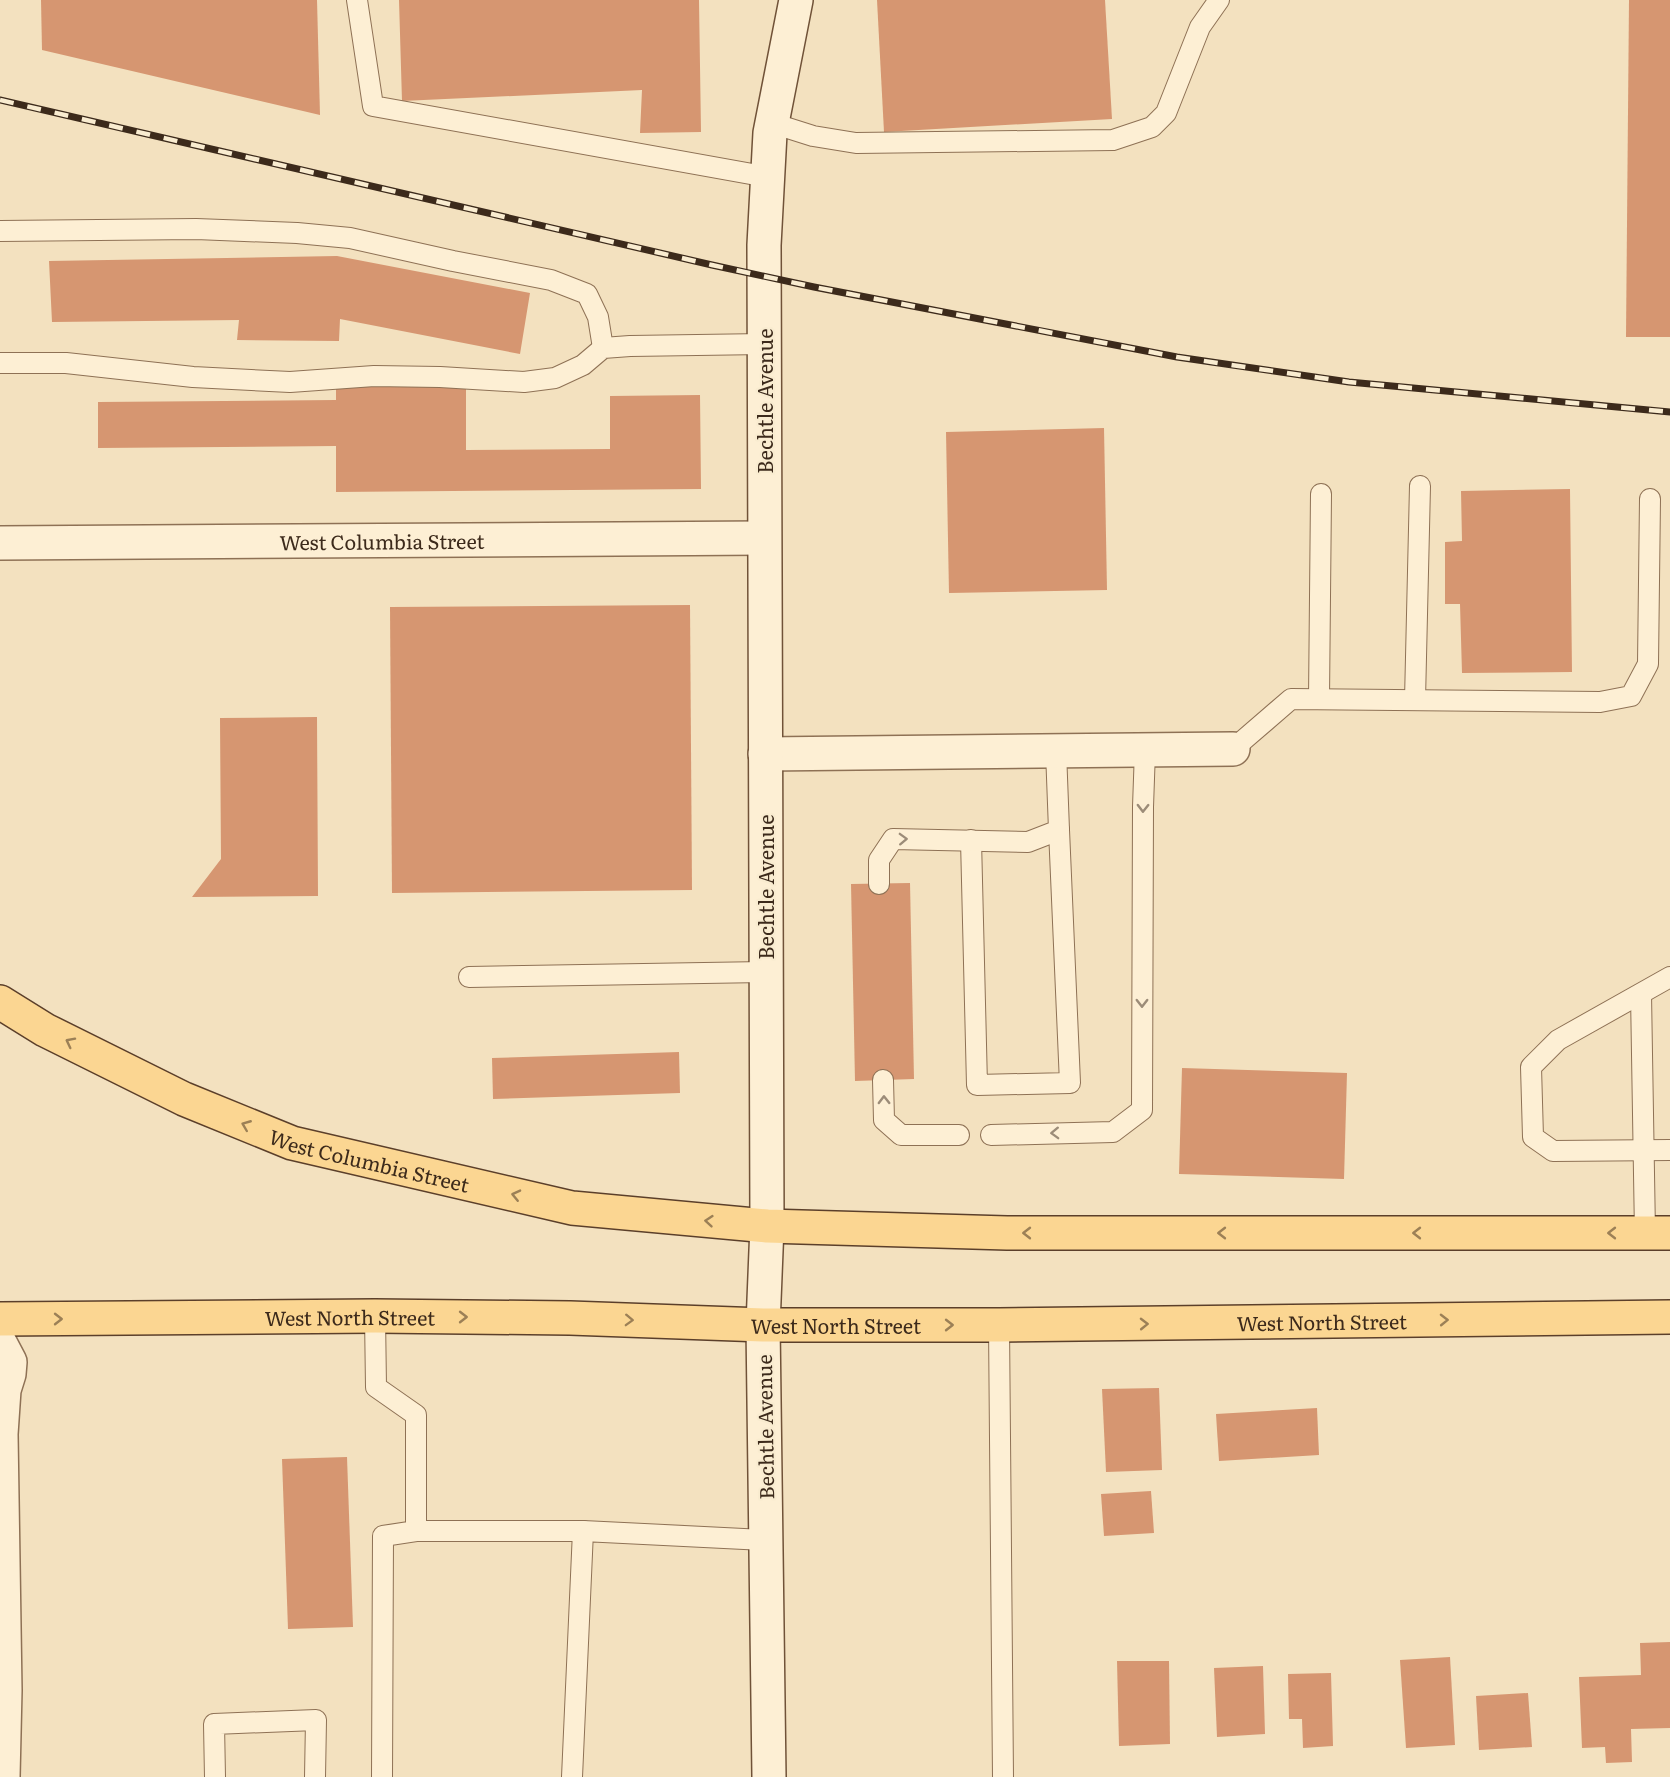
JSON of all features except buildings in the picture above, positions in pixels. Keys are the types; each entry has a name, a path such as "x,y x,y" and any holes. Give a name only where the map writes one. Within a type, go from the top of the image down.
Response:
{"main road":[{"name":"Bechtle Avenue","path":"769,1777 763,1325 767,1226 764,245 772,123 796,0"},
{"name":"West Columbia Street","path":"0,543 764,538"},
{"path":"765,754 1233,749"},
{"name":"West Columbia Street","path":"0,1002 45,1029 184,1099 291,1143 572,1208 767,1226"},
{"path":"767,1226 1007,1233 1657,1233"},
{"name":"West North Street","path":"0,1319 375,1316 570,1318 763,1325 999,1325 1670,1317"},
{"path":"0,1343 10,1362 4,1390 0,1434 5,1689 3,1777"}],"lane":[{"path":"357,0 373,106 768,177"},
{"path":"772,123 813,136 856,143 1113,140 1152,127 1166,113 1200,27 1219,0"},
{"path":"0,231 196,229 297,233 350,238 551,280 587,294 598,317 603,348"},
{"path":"0,363 66,363 193,377 290,382 374,376 524,382 555,378 583,365 603,348 764,344"},
{"path":"1415,700 1420,486"},
{"path":"1319,699 1320,494"},
{"path":"1233,749 1291,699 1600,702 1631,696 1648,664 1650,499"},
{"path":"991,1135 1113,1132 1142,1110 1145,750"},
{"path":"971,840 977,1085 1070,1083 1056,751"},
{"path":"879,884 879,860 893,839 1028,842 1059,830"},
{"path":"469,977 766,972"},
{"path":"1670,977 1558,1040 1531,1068 1533,1137 1553,1151 1670,1150"},
{"path":"1641,993 1643,1150 1657,1233"},
{"path":"883,1080 884,1120 901,1135 959,1135"},
{"path":"375,1316 376,1387 416,1415 417,1531"},
{"path":"999,1325 1003,1777"},
{"path":"382,1777 383,1536 417,1531 583,1531 766,1540"},
{"path":"572,1777 583,1531"},
{"path":"215,1777 214,1725 316,1720 315,1777"}],"railway":[{"path":"0,100 712,265 1177,357 1349,382 1670,412"}]}
